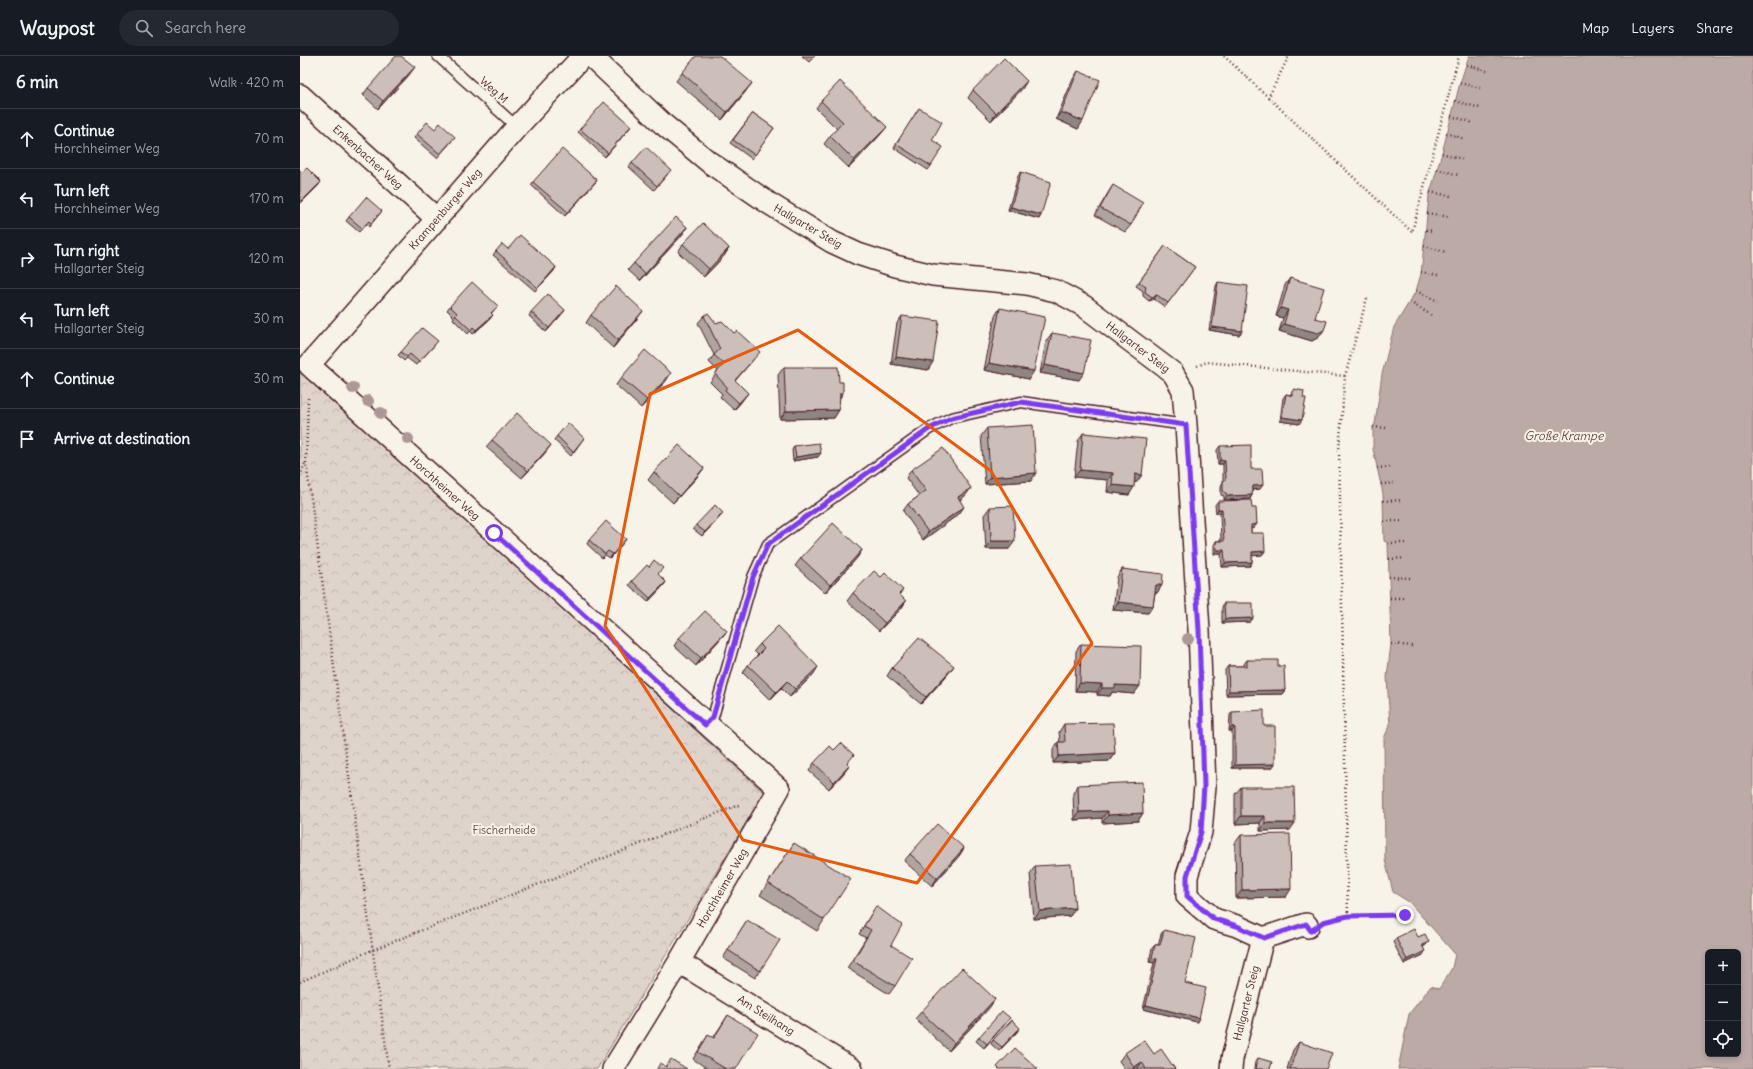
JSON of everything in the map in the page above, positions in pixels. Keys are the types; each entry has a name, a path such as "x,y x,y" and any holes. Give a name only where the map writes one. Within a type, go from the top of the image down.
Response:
{"street":[{"name":"Krampenburger Weg","path":"305,361 437,219 517,127 583,56"},
{"name":"Hallgarter Steig","path":"591,56 663,124 709,162 813,232 858,254 895,266 933,275 1028,284 1056,291 1084,306 1173,373 1183,390 1186,425 1199,630 1204,786 1201,832 1187,876 1187,896 1214,919 1237,926 1264,938 1232,1059 1231,1069"},
{"name":"Enkenbacher Weg","path":"300,95 437,219"},
{"name":"Horchheimer Weg","path":"305,361 705,725 779,790 679,962 613,1069"},
{"path":"1264,938 1306,924 1308,927"},
{"name":"Am Steilhang","path":"679,962 852,1069"}],"lane":[{"name":"Weg M","path":"438,56 517,127"},
{"path":"705,725 713,717 753,577 768,544 929,429 951,418 1021,402 1186,425"}],"path":[{"path":"1224,56 1412,232 1459,56"},
{"path":"1268,98 1289,56"},
{"path":"1467,65 1487,71"},
{"path":"1460,82 1480,88"},
{"path":"1455,101 1480,108"},
{"path":"1451,116 1470,122"},
{"path":"1446,133 1465,139"},
{"path":"1442,153 1462,159"},
{"path":"1437,169 1458,175"},
{"path":"1430,192 1451,196"},
{"path":"1427,213 1450,217"},
{"path":"1426,230 1433,232"},
{"path":"1424,246 1446,252"},
{"path":"1421,272 1438,275"},
{"path":"1416,292 1438,301"},
{"path":"1348,916 1339,450 1345,376 1367,298"},
{"path":"1410,302 1431,315"},
{"path":"305,361 306,462 389,1069"},
{"path":"1173,373 1208,362 1345,376"},
{"path":"1373,427 1387,428"},
{"path":"300,476 306,462"},
{"path":"1377,468 1390,467"},
{"path":"1381,484 1396,483"},
{"path":"1383,501 1403,500"},
{"path":"1384,521 1403,521"},
{"path":"1388,543 1408,543"},
{"path":"1389,559 1404,558"},
{"path":"1389,578 1411,578"},
{"path":"1390,598 1406,598"},
{"path":"1391,644 1412,646"},
{"path":"300,982 372,950 742,804"},
{"path":"1308,927 1311,931 1323,922 1348,916 1405,915"}],"highlighted area":[{"path":"798,330 991,471 1092,643 917,883 743,840 605,626 650,394"}],"green space":[{"name":"Fischerheide","path":"300,367 764,793 597,1069 300,1069"}],"water":[{"name":"Große Krampe","path":"1469,56 1753,56 1753,1069 1398,1069 1409,1014 1431,986 1439,989 1452,968 1455,954 1409,902 1393,892 1385,860 1384,738 1390,725 1387,677 1391,644 1388,543 1384,541 1383,494 1373,449 1373,427 1375,424 1382,374 1394,327 1416,291 1421,274 1429,196 1460,83"}],"building":[{"path":"396,56 401,56 415,67 383,101 368,88"},
{"path":"696,56 720,56 752,83 727,112 682,73"},
{"path":"1004,58 1027,81 996,113 973,90"},
{"path":"1078,71 1100,80 1083,121 1061,112"},
{"path":"840,81 887,127 854,160 830,136 843,122 821,101"},
{"path":"604,102 631,126 608,153 580,129"},
{"path":"919,108 942,122 932,140 943,147 931,166 896,144"},
{"path":"753,113 774,128 755,155 733,140"},
{"path":"427,122 435,129 440,123 455,137 440,154 417,134"},
{"path":"646,147 671,170 657,186 632,163"},
{"path":"562,149 597,180 568,212 533,182"},
{"path":"307,168 321,182 301,202 300,170 302,172"},
{"path":"1021,172 1051,182 1041,215 1011,207"},
{"path":"1113,185 1143,203 1131,225 1100,208"},
{"path":"366,197 382,211 371,223 369,221 362,228 349,217"},
{"path":"676,217 687,227 645,274 634,263"},
{"path":"703,223 729,248 709,269 683,244"},
{"path":"520,235 556,267 538,288 496,251 502,244 508,249"},
{"path":"1165,246 1195,267 1168,303 1157,295 1152,297 1145,292 1146,287 1139,282"},
{"path":"1290,278 1324,288 1315,318 1327,321 1324,330 1318,333 1284,324 1288,310 1281,308"},
{"path":"472,282 498,306 491,313 493,315 476,330 473,327 471,330 455,315 457,313 450,306"},
{"path":"1218,282 1248,286 1242,331 1212,327"},
{"path":"616,286 643,311 618,340 591,315"},
{"path":"548,294 565,310 549,328 531,312"},
{"path":"1000,308 1045,317 1034,371 989,363"},
{"path":"708,313 716,323 722,321 734,333 737,331 760,352 735,380 748,393 739,403 725,390 727,387 715,374 724,364 714,355 720,349 704,316"},
{"path":"902,316 939,321 933,362 896,357"},
{"path":"422,328 438,341 419,362 410,354 407,357 401,352"},
{"path":"1052,333 1091,340 1084,373 1045,365"},
{"path":"645,350 671,373 647,400 621,378"},
{"path":"784,367 838,367 839,382 843,382 843,393 840,393 839,410 786,411"},
{"path":"1294,389 1304,391 1303,398 1306,398 1302,420 1282,417 1286,394 1293,396"},
{"path":"517,413 551,445 528,471 492,440"},
{"path":"568,423 584,438 573,452 557,436"},
{"path":"1033,425 1036,473 990,477 987,428"},
{"path":"1083,433 1146,439 1142,475 1135,474 1134,487 1112,485 1113,473 1080,470"},
{"path":"819,443 821,453 796,457 794,446"},
{"path":"679,445 704,468 679,496 654,472"},
{"path":"1251,445 1251,469 1262,469 1263,485 1253,486 1252,495 1227,496 1223,491 1223,482 1226,478 1225,461 1220,460 1220,446"},
{"path":"943,448 971,488 958,497 964,507 928,532 908,504 926,491 911,470"},
{"path":"1251,500 1252,508 1256,508 1257,524 1251,525 1251,533 1264,533 1265,551 1252,552 1252,562 1225,563 1224,550 1217,550 1216,541 1224,541 1222,509 1218,509 1218,501"},
{"path":"715,505 723,513 705,532 696,525"},
{"path":"1013,506 1015,541 991,541 990,507"},
{"path":"606,521 626,539 613,554 608,551 605,554 589,540"},
{"path":"833,523 862,550 830,585 801,558"},
{"path":"654,560 663,568 658,574 666,582 650,598 632,581 647,565 649,567"},
{"path":"1122,569 1163,574 1162,585 1156,585 1153,606 1118,602"},
{"path":"874,571 881,577 885,573 903,590 899,594 906,601 885,623 853,593"},
{"path":"1224,603 1253,603 1253,618 1225,619"},
{"path":"705,611 727,631 701,658 679,638"},
{"path":"778,626 818,667 795,689 787,681 776,692 748,665 764,649 760,644"},
{"path":"919,638 954,666 926,697 892,668"},
{"path":"1081,644 1141,646 1140,686 1115,685 1115,688 1102,688 1102,684 1080,683"},
{"path":"1247,660 1278,660 1278,666 1284,666 1285,690 1229,691 1228,666 1247,666"},
{"path":"1264,710 1264,726 1275,726 1275,764 1235,765 1235,727 1232,727 1232,712"},
{"path":"1113,723 1115,753 1059,756 1058,742 1065,742 1064,724"},
{"path":"841,743 854,755 847,763 850,765 834,782 814,763 830,746 834,750"},
{"path":"1142,782 1143,813 1108,815 1108,811 1079,812 1078,785"},
{"path":"1241,787 1294,787 1295,823 1265,823 1265,816 1241,816"},
{"path":"937,824 964,848 937,878 910,854"},
{"path":"1290,834 1291,889 1242,890 1241,835"},
{"path":"794,843 851,879 824,920 768,883"},
{"path":"1071,864 1075,908 1040,911 1035,866"},
{"path":"876,906 902,925 891,945 912,958 895,986 853,961 871,930 864,926"},
{"path":"747,920 780,940 760,971 728,950"},
{"path":"1414,929 1418,937 1425,934 1429,942 1422,945 1425,951 1407,960 1396,938"},
{"path":"1164,930 1196,938 1185,983 1206,988 1199,1018 1146,1005 1157,959 1152,958 1155,945 1160,945"},
{"path":"962,968 995,999 954,1043 921,1012"},
{"path":"1002,1011 1010,1018 987,1044 979,1037"},
{"path":"728,1015 758,1033 736,1069 726,1069 698,1052 708,1035 714,1038"},
{"path":"1012,1020 1020,1028 1002,1047 993,1040"},
{"path":"1144,1040 1154,1054 1161,1049 1175,1069 1146,1069 1142,1062 1134,1067 1125,1053"},
{"path":"1299,1042 1332,1053 1326,1069 1290,1069"},
{"path":"1015,1048 1038,1069 999,1069 997,1067"},
{"path":"1258,1058 1272,1062 1270,1069 1256,1069"},
{"path":"671,1059 687,1069 657,1069 660,1063 666,1067"}],"route":[{"path":"494,533 705,725 713,717 753,577 768,544 929,429 951,418 1021,402 1186,425 1204,734 1204,786 1201,832 1187,876 1187,896 1214,919 1237,926 1264,938 1306,924 1311,931 1323,922 1348,916 1405,915"}]}
